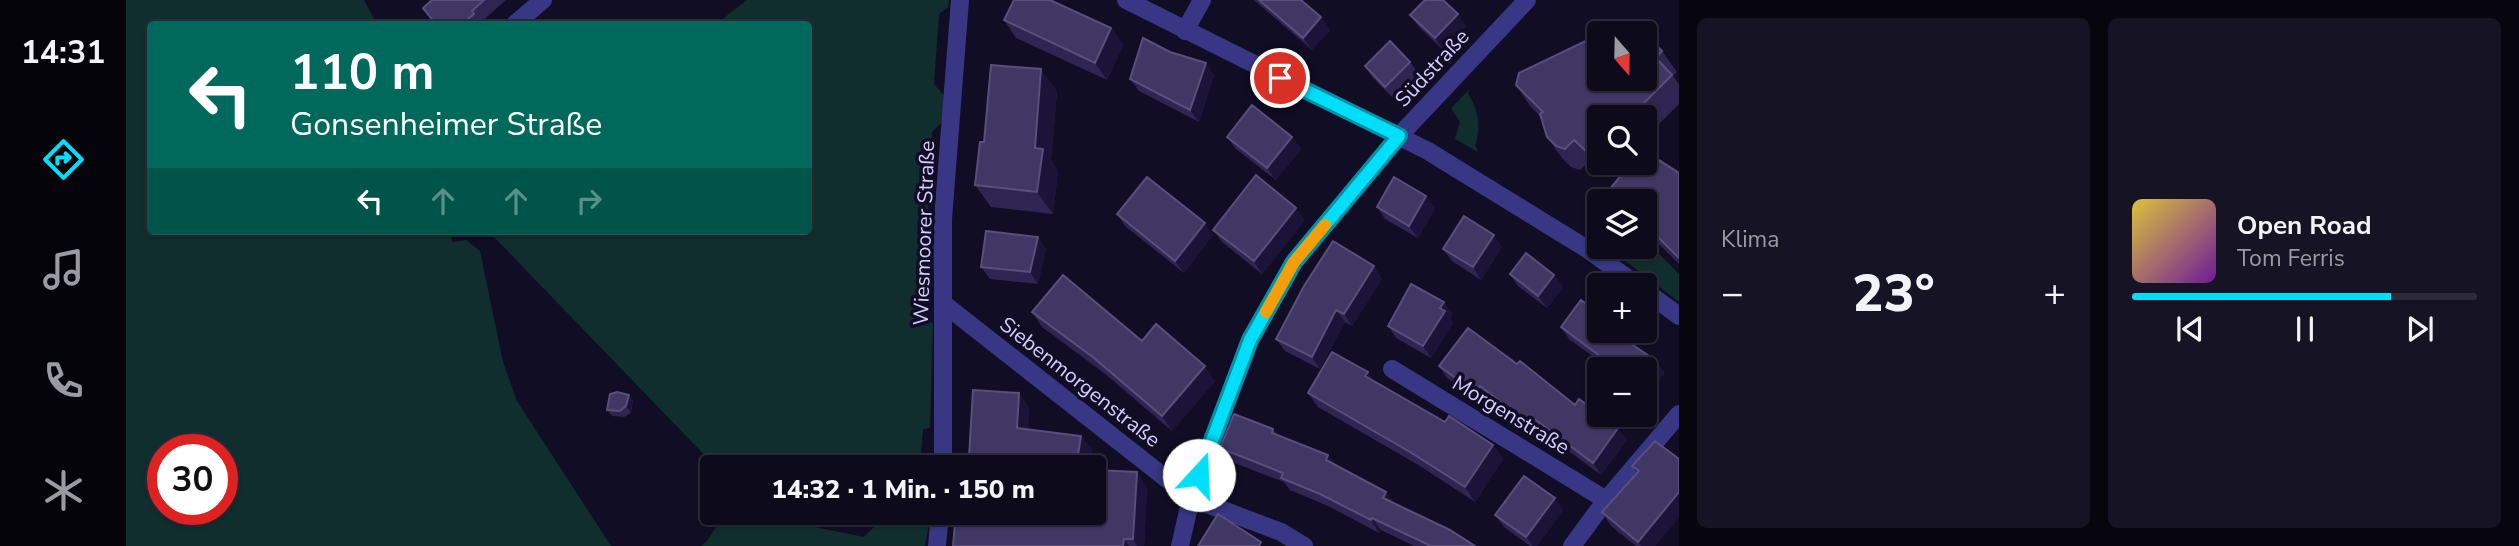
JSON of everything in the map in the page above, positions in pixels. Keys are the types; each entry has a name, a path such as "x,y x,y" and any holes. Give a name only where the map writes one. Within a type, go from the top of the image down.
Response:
{"street":[{"path":"518,21 543,0"},
{"name":"Wiesmoorer Straße","path":"943,455 943,219 960,0"},
{"path":"1126,0 1428,151 1587,249 1620,273"},
{"path":"1185,30 1202,0"},
{"name":"Südstraße","path":"1180,546 1191,498 1250,340 1294,262 1399,136 1527,0"},
{"path":"1657,300 1679,316"},
{"name":"Siebenmorgenstraße","path":"944,304 1191,498 1281,532 1304,546"},
{"name":"Morgenstraße","path":"1392,369 1606,500"},
{"path":"1572,546 1606,500 1679,414"},
{"path":"937,546 939,525"}],"green space":[{"path":"126,0 364,0 375,21 147,21 147,235 450,235 453,242 466,240 480,251 503,362 517,401 611,546 126,546"},
{"path":"747,0 949,0 948,7 939,14 934,84 946,98 946,118 932,132 927,237 936,247 938,263 928,278 927,317 933,324 930,428 923,429 920,455 704,455 495,238 495,235 812,235 812,21 720,21"},
{"path":"1470,89 1468,93 1478,118 1475,145 1478,152 1455,139 1460,122 1451,108"},
{"path":"1657,252 1679,274 1679,302 1657,285 1657,273 1641,273 1623,259 1657,259"},
{"path":"717,525 805,525 864,537 876,525 929,525 925,546 701,546"}],"building":[{"path":"432,0 484,0 466,21 433,21 423,8"},
{"path":"1014,0 1050,0 1111,28 1095,63 1004,20"},
{"path":"1259,0 1301,0 1321,17 1303,38"},
{"path":"1425,0 1443,0 1458,14 1435,38 1410,15"},
{"path":"1143,38 1170,52 1206,63 1190,110 1130,79"},
{"path":"1587,40 1587,91 1656,91 1642,105 1587,105 1587,152 1574,140 1565,149 1556,146 1547,137 1540,114 1543,112 1516,85 1519,73"},
{"path":"1390,41 1410,62 1385,87 1365,66"},
{"path":"1657,59 1672,75 1657,90"},
{"path":"991,65 1041,69 1035,148 1043,149 1037,192 975,185 980,142 984,142"},
{"path":"1252,105 1292,137 1267,168 1227,137"},
{"path":"1657,159 1679,173 1679,258 1657,236 1657,189 1610,189 1621,175 1657,175"},
{"path":"1256,175 1296,208 1254,261 1213,230"},
{"path":"1147,177 1205,223 1175,261 1117,214"},
{"path":"1394,177 1426,196 1409,226 1377,207"},
{"path":"1464,216 1494,235 1473,267 1443,249"},
{"path":"986,231 1038,237 1030,272 981,267"},
{"path":"1333,241 1374,266 1344,314 1336,310 1312,357 1276,339 1304,286"},
{"path":"1526,253 1554,275 1538,296 1510,274"},
{"path":"1063,275 1142,341 1156,324 1205,366 1162,416 1094,358 1032,312"},
{"path":"1411,284 1444,302 1440,308 1445,311 1423,346 1388,326"},
{"path":"1581,300 1587,304 1587,343 1630,343 1650,357 1601,357 1561,327"},
{"path":"1468,328 1517,364 1520,361 1575,405 1579,399 1587,405 1587,427 1618,428 1593,463 1533,418 1528,424 1480,386 1475,392 1439,366"},
{"path":"1332,352 1368,372 1365,376 1445,422 1449,416 1493,445 1465,487 1308,393"},
{"path":"973,390 1019,393 1017,428 1081,436 1078,455 969,455"},
{"path":"617,392 629,395 626,406 620,411 607,410 610,394"},
{"path":"1234,414 1273,429 1272,433 1328,455 1326,460 1386,492 1383,498 1450,530 1475,546 1431,546 1281,478 1283,473 1220,448"},
{"path":"1655,441 1679,459 1679,492 1638,542 1602,512 1639,471 1632,466"},
{"path":"1106,471 1137,472 1133,539 1124,539 1123,546 953,546 955,525 1106,525"},
{"path":"1524,476 1555,498 1526,537 1495,515"},
{"path":"1218,514 1261,542 1259,546 1198,546"}],"slow traffic":[{"path":"1266,312 1294,262 1325,225"}],"route":[{"path":"1199,475 1250,340 1294,262 1399,136 1280,78"}]}
